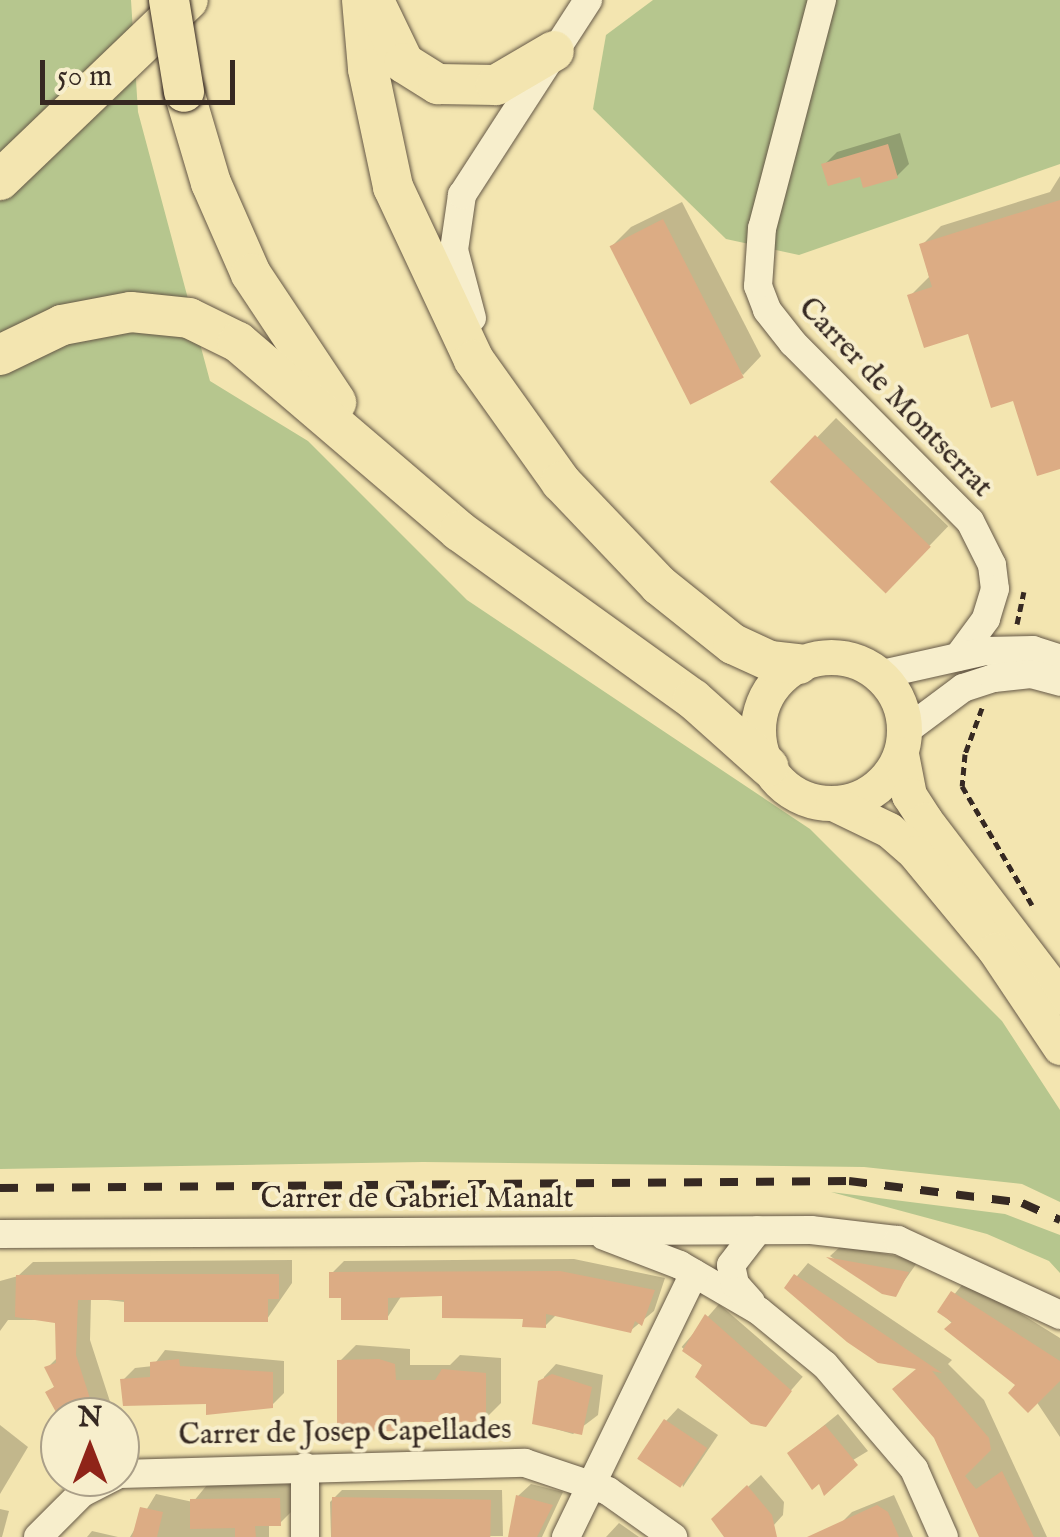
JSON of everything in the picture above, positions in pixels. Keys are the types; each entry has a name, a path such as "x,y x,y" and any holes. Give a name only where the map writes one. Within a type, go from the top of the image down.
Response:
{"highway":[{"path":"168,0 184,92 211,183 273,313 334,400 444,519"},
{"path":"0,180 188,0"},
{"path":"362,0 368,69 393,187 436,292 507,411 609,538 694,615 755,655 800,664"},
{"path":"374,0 404,63 438,84 496,84 554,51"},
{"path":"0,355 62,325 131,312 190,318 238,342 444,519 693,699 768,766"}],"main road":[{"path":"1060,997 917,808 894,692 878,675 834,657 800,664 770,690 761,709 758,728 768,766 796,794 833,803 889,830 915,853 995,950 1060,1047"},
{"path":"833,803 867,794 902,743"}],"street":[{"path":"507,411 503,383 456,271 456,214 489,146 588,0"},
{"name":"Carrer de Montserrat","path":"822,0 762,228 758,286 766,310 793,343 970,521 992,565 995,589 986,619 958,657"},
{"path":"878,675 1006,649 1060,659"},
{"path":"902,743 962,688 994,678 1031,674 1060,682"},
{"path":"589,1230 758,1230 898,1240 1060,1315"},
{"name":"Carrer de Gabriel Manalt","path":"0,1234 589,1230 694,1273 759,1310 824,1365 914,1469 944,1537"},
{"path":"758,1230 731,1265 735,1284 759,1310"},
{"path":"566,1537 694,1273"},
{"name":"Carrer de Josep Capellades","path":"140,1475 504,1462 545,1466 591,1483 672,1537"},
{"path":"305,1467 305,1537"},
{"name":"Carrer de Josep Capellades","path":"38,1537 78,1497"}],"green space":[{"path":"0,0 131,0 138,112 210,381 308,441 467,600 810,829 1002,1021 1060,1110 1060,1202 1022,1184 864,1167 423,1162 0,1169"},
{"path":"653,0 1060,0 1060,164 799,255 726,239 593,109 606,35"},
{"path":"831,1192 1005,1214 1060,1235 1060,1273 1049,1261 987,1234"}],"building":[{"path":"888,144 898,178 863,188 860,177 828,186 821,164"},
{"path":"1060,200 1060,469 1037,476 1013,401 991,408 968,334 924,348 907,295 932,287 919,244"},
{"path":"663,219 744,378 690,405 610,246"},
{"path":"815,435 931,547 886,594 770,482"},
{"path":"826,1257 909,1272 896,1297 882,1294"},
{"path":"560,1271 655,1290 642,1326 635,1321 631,1333 546,1314 546,1328 522,1327 523,1319 442,1318 442,1296 388,1298 388,1320 341,1320 341,1298 329,1298 329,1272"},
{"path":"279,1274 279,1299 268,1299 268,1322 124,1322 124,1300 78,1300 76,1355 90,1397 48,1397 45,1392 54,1387 44,1367 56,1363 55,1323 15,1317 16,1275"},
{"path":"794,1274 942,1373 932,1371 989,1438 991,1450 965,1476 976,1489 1002,1471 1034,1537 979,1537 934,1438 892,1389 916,1369 878,1363 847,1342 784,1288"},
{"path":"951,1291 1060,1361 1060,1381 1028,1413 1008,1393 1015,1385 944,1329 952,1322 937,1312"},
{"path":"705,1314 792,1391 766,1427 751,1424 695,1377 702,1365 682,1351"},
{"path":"179,1359 180,1366 273,1372 273,1408 206,1415 206,1404 140,1406 140,1397 122,1397 120,1379 150,1377 150,1362"},
{"path":"379,1359 395,1364 396,1380 435,1380 442,1369 486,1373 486,1422 402,1422 402,1431 337,1432 337,1360"},
{"path":"552,1374 592,1387 582,1435 532,1424 538,1381"},
{"path":"664,1419 707,1448 680,1488 637,1459"},
{"path":"825,1425 858,1465 824,1496 819,1484 812,1490 787,1453"},
{"path":"747,1485 772,1515 777,1537 724,1537 711,1519"},
{"path":"516,1495 553,1505 537,1537 508,1537"},
{"path":"332,1497 491,1500 490,1537 331,1537"},
{"path":"280,1498 281,1526 255,1526 256,1537 235,1537 235,1528 190,1529 190,1499"},
{"path":"877,1505 888,1512 899,1537 807,1537"},
{"path":"140,1507 163,1512 157,1537 132,1537"}],"railway":[{"path":"0,1188 849,1181 1022,1203 1060,1220"}]}
